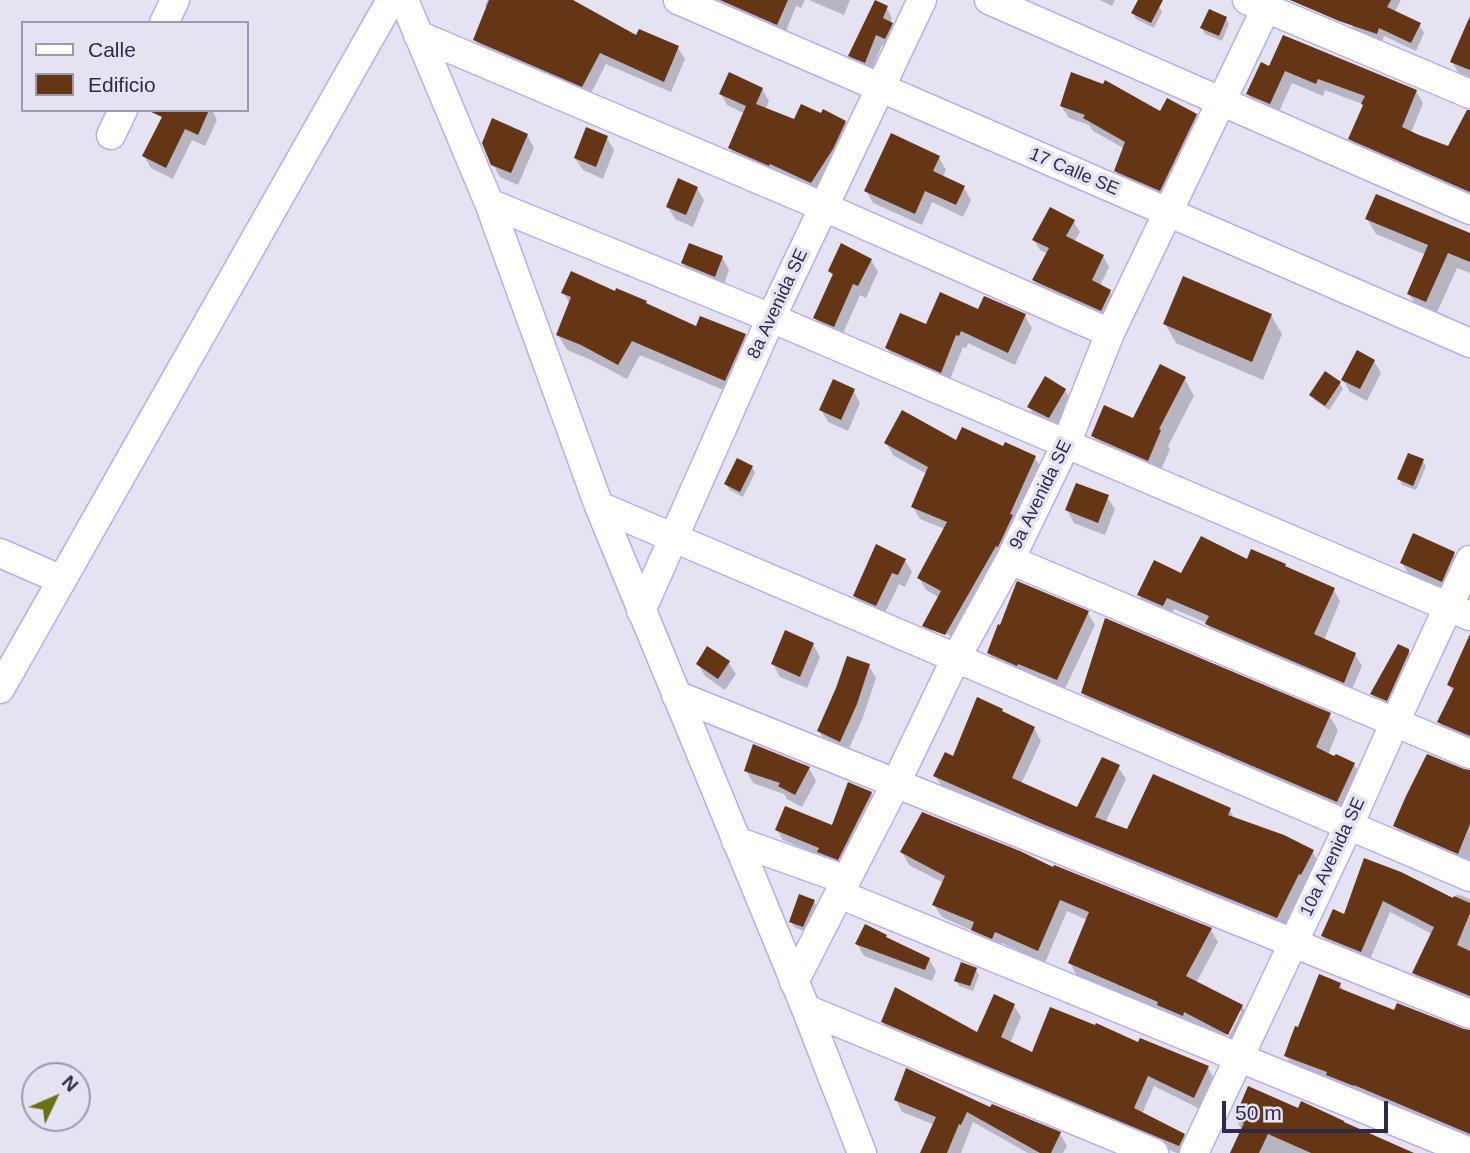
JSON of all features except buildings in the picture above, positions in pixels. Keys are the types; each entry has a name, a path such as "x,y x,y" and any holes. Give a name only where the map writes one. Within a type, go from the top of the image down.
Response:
{"street":[{"path":"165,21 175,0"},
{"path":"0,689 391,0"},
{"path":"404,0 489,203 599,506 806,1009 862,1153"},
{"name":"17 Calle SE","path":"678,0 1470,343"},
{"name":"8a Avenida SE","path":"642,611 771,318 922,0"},
{"path":"989,0 1470,209"},
{"path":"1261,3 1470,94"},
{"name":"9a Avenida SE","path":"794,982 896,783 956,658 1010,560 1066,444 1110,333 1221,102 1261,3"},
{"path":"418,35 824,207 1110,333"},
{"path":"489,203 771,318 1459,611"},
{"path":"599,506 1470,877"},
{"path":"0,553 62,580"},
{"path":"1010,560 1470,754"},
{"name":"10a Avenida SE","path":"1194,1153 1395,722 1459,611 1470,560"},
{"path":"676,695 1470,1014"},
{"path":"736,841 1239,1058 1470,1153"},
{"path":"806,1009 1154,1153"}]}
